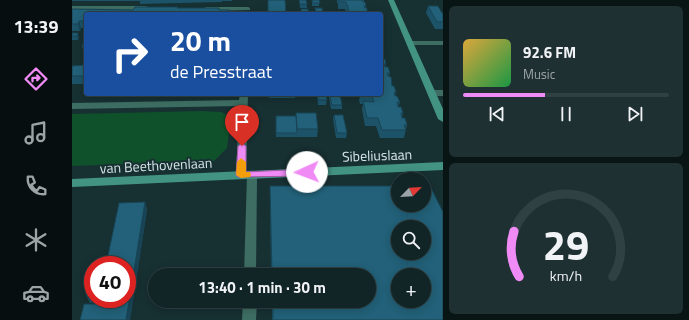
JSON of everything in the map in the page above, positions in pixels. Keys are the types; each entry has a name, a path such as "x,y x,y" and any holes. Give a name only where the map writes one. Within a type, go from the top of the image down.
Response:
{"street":[{"path":"195,9 248,11 248,0"},
{"path":"391,0 443,119"},
{"path":"72,8 156,8"},
{"path":"410,43 443,43"},
{"path":"432,93 443,93"},
{"path":"72,106 244,98 250,268"},
{"name":"Sibeliuslaan","path":"246,175 443,166"},
{"name":"van Beethovenlaan","path":"72,183 246,175"},
{"path":"249,320 250,308"}],"green space":[{"path":"202,111 221,112 231,117 227,148 214,161 72,166 72,114"}],"building":[{"path":"268,0 285,0 286,12 268,12"},
{"path":"299,0 306,0 307,4 300,4"},
{"path":"312,0 319,0 320,3 313,3"},
{"path":"339,0 362,0 365,2 366,6 364,6 367,8 367,12 349,12 346,2 339,2"},
{"path":"428,6 438,6 443,13 443,22 437,22"},
{"path":"135,7 178,7 177,8 219,8 219,10 230,10 230,12 84,12 84,21 79,21 78,24 72,24 72,9 133,10"},
{"path":"315,8 322,8 323,12 316,12"},
{"path":"301,9 308,9 309,12 301,12"},
{"path":"72,33 78,33 77,36 72,36"},
{"path":"383,59 385,59 385,67 388,67 390,73 387,73 388,76 391,77 392,86 394,86 396,92 394,92 395,96 397,96 400,102 397,102 398,107 401,107 403,113 401,113 402,118 405,118 407,125 404,125 406,130 382,130 378,118 367,118 363,101 374,102 372,96 383,96"},
{"path":"84,65 84,76 72,76 72,66"},
{"path":"318,96 326,96 327,100 318,100"},
{"path":"330,96 340,96 342,105 332,105"},
{"path":"296,113 316,113 318,129 297,129"},
{"path":"334,115 343,115 347,133 337,133"},
{"path":"276,116 296,116 297,133 276,133"},
{"path":"270,186 391,186 391,212 431,212 431,188 443,212 443,320 273,320 273,308 376,308 376,268 272,268"},
{"path":"145,202 136,258 136,256 108,256 119,203"},
{"path":"84,304 84,308 128,308 126,320 80,320"}],"slow traffic":[{"path":"241,162 241,175 246,175"}],"route":[{"path":"242,146 241,175 307,172"}]}
